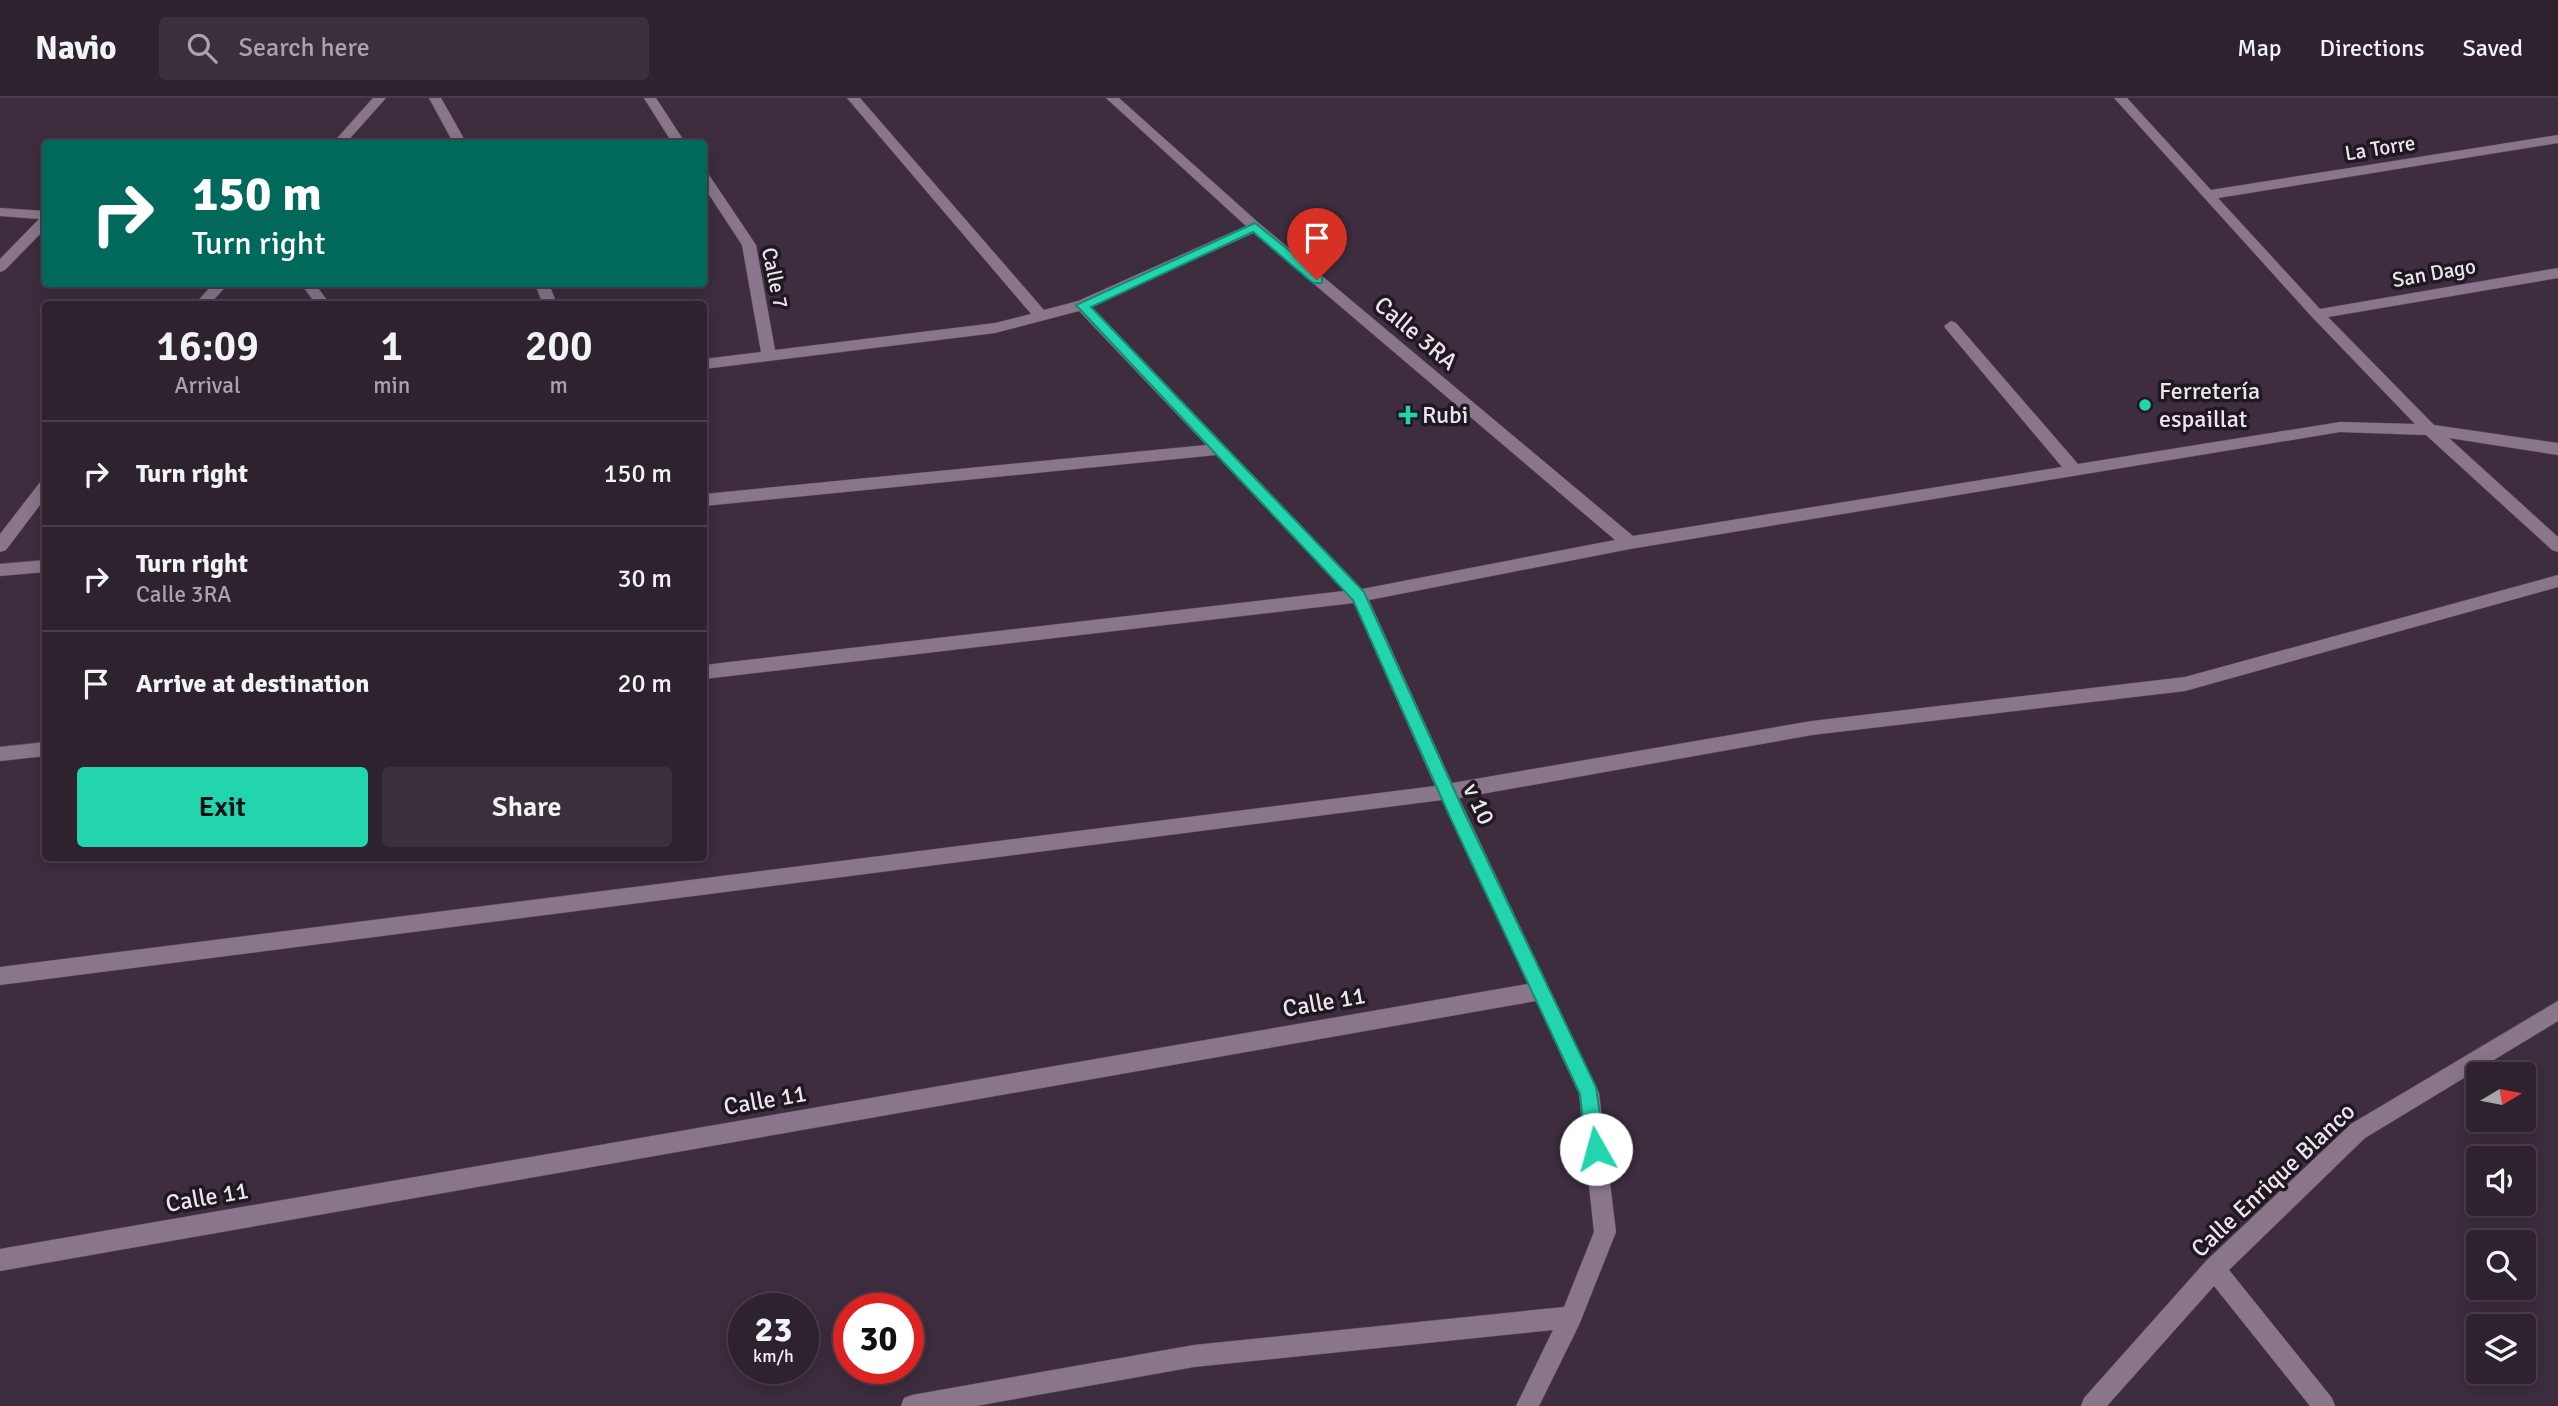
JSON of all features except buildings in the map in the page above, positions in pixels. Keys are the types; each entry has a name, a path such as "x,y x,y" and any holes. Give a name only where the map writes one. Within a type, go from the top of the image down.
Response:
{"street":[{"path":"342,140 380,98"},
{"path":"435,98 459,140"},
{"path":"650,98 677,140"},
{"path":"853,98 1042,317"},
{"name":"Calle 3RA","path":"1112,98 1255,227 1630,544"},
{"path":"2120,98 2316,314 2430,430 2558,546"},
{"name":"La Torre","path":"2208,195 2558,139"},
{"name":"Calle 7","path":"707,182 749,245 769,357"},
{"path":"0,212 42,217"},
{"path":"0,267 42,221"},
{"path":"707,364 995,328 1042,317 1082,305 1255,227"},
{"name":"San Dago","path":"2316,314 2558,273"},
{"path":"205,301 218,287"},
{"name":"v 10","path":"1082,305 1359,596 1539,991 1589,1093 1605,1232 1571,1318 1527,1406"},
{"path":"1951,326 2074,470"},
{"path":"707,672 1359,596 1630,544 2340,427 2430,430 2558,449"},
{"path":"707,500 1219,449"},
{"path":"0,546 42,490"},
{"path":"0,570 42,566"},
{"path":"0,976 1447,792 1812,728 2185,684 2558,581"},
{"path":"0,754 42,749"},
{"name":"Calle 11","path":"0,1260 1539,991"},
{"name":"Calle Enrique Blanco","path":"2092,1406 2214,1269 2358,1131 2558,1010"},
{"path":"2214,1269 2324,1406"},
{"path":"912,1406 1194,1356 1571,1318"}],"place":[{"name":"Ferretería espaillat","path":"2145,405"},
{"name":"Rubi","path":"1408,415"}],"route":[{"path":"1317,280 1255,227 1082,305 1359,596 1458,817 1589,1093 1596,1149"}]}
